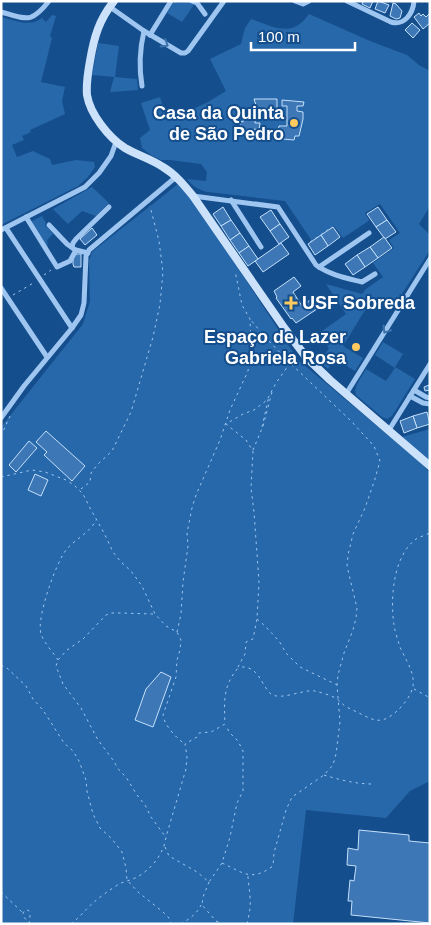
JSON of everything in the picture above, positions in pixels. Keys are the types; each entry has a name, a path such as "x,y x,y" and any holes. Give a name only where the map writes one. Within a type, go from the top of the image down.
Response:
{"main road":[{"path":"112,4 100,22 88,70 88,98 104,128 116,142 162,167 176,177 193,196 297,346 346,394 430,466"}],"street":[{"path":"1,12 29,18 36,16 48,1"},
{"path":"150,35 171,1"},
{"path":"192,1 197,3 205,14"},
{"path":"112,4 144,31 178,52 185,53 224,1"},
{"path":"295,1 304,4 309,1"},
{"path":"347,1 398,24 406,19 414,1"},
{"path":"142,86 142,40 144,31"},
{"path":"72,328 3,229 85,186 100,173 111,156 116,142"},
{"path":"1,418 81,315 84,302 86,260 91,247 176,177"},
{"path":"193,196 278,207 316,265 324,271 362,282 375,274"},
{"path":"231,200 261,247"},
{"path":"26,217 57,267 70,261 74,248 73,243 109,207"},
{"path":"49,225 74,248 88,253"},
{"path":"319,267 369,233"},
{"path":"346,394 430,259"},
{"path":"1,288 47,357"},
{"path":"389,430 430,364"},
{"path":"414,390 430,398"},
{"path":"410,396 423,403 430,404"}],"path":[{"path":"80,490 90,482 91,473 112,451 131,412 153,337 160,304 163,272 159,241 148,200"},
{"path":"304,246 332,227"},
{"path":"8,298 57,267"},
{"path":"222,864 248,876 264,872 273,866 274,853 286,810 292,797 324,775 333,765 340,722 338,685 341,666 356,618 356,602 347,566 348,555 353,534 365,508 380,461 374,446 351,421 290,363 250,319 242,305 235,269"},
{"path":"177,632 181,614 188,546 187,533 192,508 241,384 248,371 251,342 250,319"},
{"path":"226,424 254,410 267,400 290,363"},
{"path":"180,924 199,910 209,882 222,864 237,803 243,791 243,751 238,740 225,724 224,714 226,687 245,654 246,642 253,639 257,620 259,582 251,488 253,450 263,426 272,391"},
{"path":"253,450 260,436 270,395"},
{"path":"226,424 246,440 253,450"},
{"path":"1,477 32,470 45,472 66,480 80,490 113,552 142,586 154,614 166,626 177,632 181,640 176,678 163,715 167,725 180,741 185,744 188,756 165,846 160,856 148,868 137,877 116,885 70,924"},
{"path":"58,660 41,633 48,591 56,569 67,549 93,526 96,519"},
{"path":"238,667 247,666 254,671 272,695 287,696 314,691 338,699 345,706 372,720 388,718 403,706 413,688 414,680 394,625 392,600 394,580 406,550 416,539 430,533"},
{"path":"154,614 112,613 106,615 83,640 67,650 58,660 56,666 63,684 84,713 98,740 126,777 166,837"},
{"path":"257,620 265,626 286,653 300,667 338,685"},
{"path":"1,665 7,668 26,686 64,743 74,751 86,780 93,814 100,828 122,852 127,880 138,892 163,912 169,918 171,924"},
{"path":"413,688 430,698"},
{"path":"185,744 197,738 199,733 211,732 225,724"},
{"path":"324,775 352,782 372,784"},
{"path":"165,846 170,856 176,862 197,872 209,882"},
{"path":"247,924 250,914 248,876"},
{"path":"1,892 23,912 24,918 29,923"},
{"path":"202,905 216,920 224,924"},
{"path":"23,912 28,910 30,913 29,923"}],"shaded area":[{"path":"174,1 195,3 182,22 167,13"},
{"path":"309,14 407,55 430,71 430,206 419,224 430,235 430,250 393,308 373,297 343,346 363,358 355,371 335,359 328,369 320,362 329,348 318,334 346,314 326,284 362,294 383,277 373,263 394,248 389,240 400,233 380,204 365,213 369,220 367,222 343,238 334,226 312,241 285,201 201,190 187,179 206,181 207,172 201,164 161,160 142,148 140,138 150,130 141,103 160,97 168,121 208,102 226,91 210,59 241,44 245,28 251,19 276,28 289,29 301,23"},
{"path":"52,15 56,16 41,82 65,87 62,101 65,114 30,130 31,132 22,136 24,140 12,145 17,157 33,151 50,159 52,165 76,160 94,162 95,167 78,186 1,225 1,17 27,23 42,18 46,22"},
{"path":"98,43 119,46 115,77 137,79 138,90 110,92 114,77 92,75"},
{"path":"178,184 195,202 298,360 417,459 430,473 430,781 410,791 386,818 306,810 293,924 1,924 1,427 83,324 90,301 89,261 92,252"},
{"path":"92,187 109,203 96,216 82,211 68,224 53,209"},
{"path":"42,216 46,223 45,225 53,234 47,240 48,249 32,221"},
{"path":"383,342 403,354 395,367 415,379 392,416 387,419 382,417 356,395 355,392 366,369 386,381 395,368 375,355"},
{"path":"430,429 430,462 402,437"}],"building":[{"path":"363,1 373,1 370,8 362,4"},
{"path":"378,1 389,5 385,13 375,9"},
{"path":"393,3 402,11 400,18 396,19 390,16"},
{"path":"419,13 421,16 423,14 426,17 429,14 430,16 430,23 423,29 414,17"},
{"path":"412,23 420,30 413,38 405,30"},
{"name":"Casa da Quinta de São Pedro","path":"254,99 277,99 277,110 256,109 255,123 260,123 259,130 254,129 253,134 240,132 240,121 243,122 245,111 250,111 256,105"},
{"name":"Casa da Quinta de São Pedro","path":"282,100 304,102 303,106 297,106 297,111 303,112 303,119 299,136 295,136 294,140 283,139 284,134 278,133 279,126 287,126 287,106 282,106"},
{"path":"223,207 231,220 221,226 213,214"},
{"path":"378,207 387,220 376,227 367,214"},
{"path":"271,210 280,224 270,231 260,217"},
{"path":"231,220 240,233 230,240 221,226"},
{"path":"387,220 396,232 385,239 376,227"},
{"path":"280,224 289,237 279,244 270,231"},
{"path":"333,227 340,237 328,246 321,235"},
{"path":"92,228 97,235 85,245 80,239"},
{"path":"240,233 249,246 239,253 230,240"},
{"path":"321,235 328,246 315,255 308,244"},
{"path":"384,237 392,248 378,258 370,247"},
{"path":"281,243 289,254 263,272 255,261"},
{"path":"249,246 258,259 248,266 239,253"},
{"path":"370,247 378,258 365,267 357,255"},
{"path":"81,254 81,267 74,267 73,264 74,256"},
{"path":"357,255 365,267 353,275 345,264"},
{"path":"294,277 301,286 293,292 302,306 310,300 317,309 296,323 276,298 274,291"},
{"path":"429,385 430,390 425,391 424,387"},
{"path":"427,412 430,424 417,428 413,416"},
{"path":"413,416 417,428 404,433 400,421"},
{"path":"46,431 85,466 72,481 44,455 47,452 36,442"},
{"path":"29,441 37,448 16,472 9,465"},
{"path":"35,474 48,480 41,496 28,490"},
{"path":"161,672 171,677 153,727 135,720 146,689"},
{"path":"359,830 409,835 409,841 430,843 430,923 351,915 352,901 348,901 350,880 354,881 356,866 347,865 348,848 358,850"}],"place":[{"name":"Casa da Quinta de São Pedro","path":"294,123"},
{"name":"USF Sobreda","path":"291,303"},
{"name":"Espaço de Lazer Gabriela Rosa","path":"356,347"}]}
